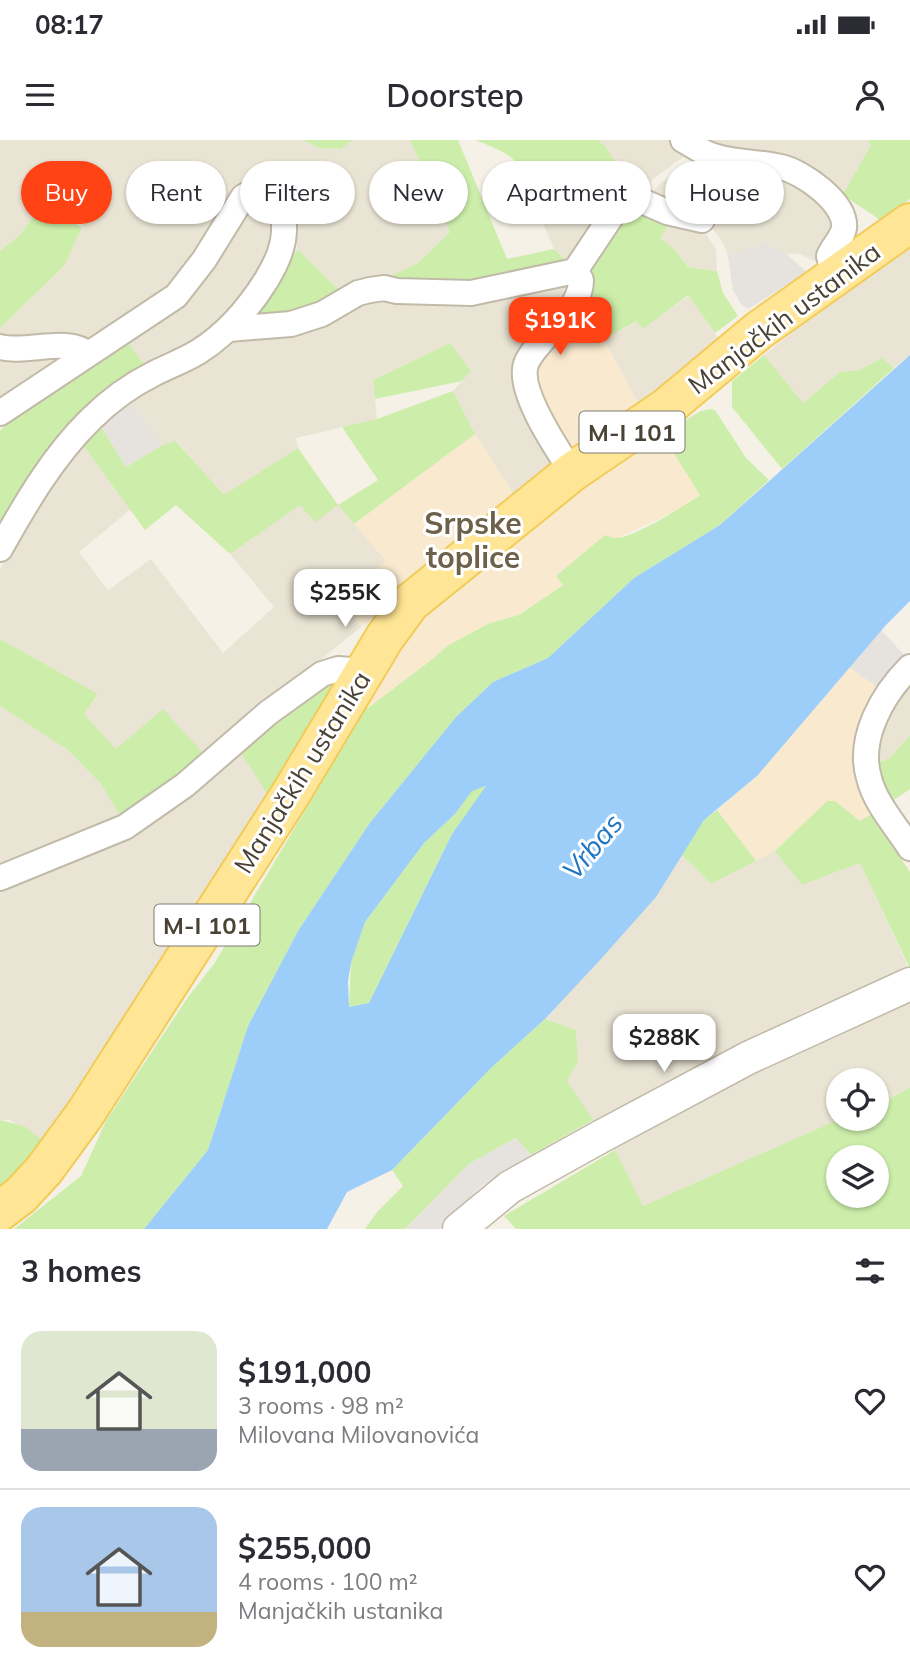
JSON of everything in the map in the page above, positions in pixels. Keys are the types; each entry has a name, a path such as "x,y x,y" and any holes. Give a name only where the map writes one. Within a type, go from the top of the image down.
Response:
{"main road":[{"name":"Manjačkih ustanika","path":"0,1212 21,1195 72,1133 290,795 394,623 418,596 572,472 666,408 758,331 910,223"}],"street":[{"path":"683,140 718,158 783,167 832,198 843,213 844,221 842,235 829,256 839,275"},
{"path":"0,413 176,296 204,260 237,203 249,193 262,192 273,197 282,210 284,233 278,261 260,290 229,329 198,353 152,374 116,396 92,418 56,457 0,549"},
{"path":"229,329 291,324 322,314 359,293 370,290 384,288 397,291 471,293 575,271 617,208 630,199 635,198 665,211"},
{"path":"572,472 537,411 529,393 525,373 532,354 571,309 579,294 581,280 575,271"},
{"path":"0,347 82,347 88,354"},
{"path":"0,878 125,827 185,785 268,713 394,623"},
{"path":"910,667 884,699 871,728 866,763 869,780 877,796 910,848"},
{"path":"322,674 338,668 350,670 362,677"},
{"path":"459,1229 493,1198 545,1167 748,1058 910,984"}],"shaded area":[{"path":"0,140 303,140 319,148 341,149 353,140 410,140 419,161 369,161 369,224 447,224 450,232 418,263 389,277 376,278 339,290 297,249 296,227 293,224 355,224 355,161 240,161 240,205 226,222 226,161 126,161 126,224 225,224 161,298 92,343 0,336 0,328 65,265 83,224 112,224 112,161 21,161 21,224 28,224 20,235 0,251"},
{"path":"598,140 675,140 693,150 678,161 665,161 665,170 651,181 651,161 614,161"},
{"path":"687,140 867,140 871,145 843,194 784,174 784,161 748,161"},
{"path":"698,155 729,161 690,161"},
{"path":"784,176 837,212 819,263 800,254 786,254 764,242 728,256 723,243 709,224 784,224"},
{"path":"665,180 665,205 651,199 651,194"},
{"path":"240,218 240,224 274,224 272,250 223,328 147,368 129,344 161,321 188,292"},
{"path":"543,224 601,224 571,266 554,249"},
{"path":"669,224 692,224 702,227 716,250 717,271 688,267 674,249 660,238"},
{"path":"764,242 786,254 807,272 748,309 741,304 733,290 728,256"},
{"path":"910,246 910,355 894,368 882,358 859,370 840,372 803,403 764,355 866,275"},
{"path":"570,284 559,465 518,501 475,434 453,391 471,371 450,343 373,380 377,419 296,438 298,448 224,496 177,441 162,445 130,400 226,342 367,297"},
{"path":"689,295 721,343 640,406 604,340 637,321 643,329"},
{"path":"583,302 640,406 569,456 550,428 532,363"},
{"path":"0,355 67,356 0,403"},
{"path":"130,400 162,445 126,467 101,426"},
{"path":"475,434 518,501 398,602 361,627 336,599 386,561 354,524"},
{"path":"662,434 700,494 678,510 618,538 556,575 563,584 519,615 490,623 447,646 364,711 403,632 589,480"},
{"path":"83,445 131,509 79,552 108,590 151,559 223,653 274,607 230,554 300,504 338,505 387,561 337,599 361,627 204,754 116,749 84,714 98,695 0,639 0,569 37,504"},
{"path":"881,630 907,658 883,691 849,667"},
{"path":"850,667 883,691 867,726 879,810 860,821 835,801 827,801 775,851 756,861 717,810 757,776"},
{"path":"910,674 910,735 890,758 875,764 882,712"},
{"path":"0,706 68,750 101,784 120,816 103,827 0,864"},
{"path":"240,751 271,797 47,1144 10,1120 0,1120 0,893 115,845 145,828 182,803"},
{"path":"775,851 802,885 860,863 909,969 806,1011 600,1134 567,1081 578,1061 576,1030 545,1019 656,897 681,854 711,884"},
{"path":"910,990 910,1087 889,1098 889,1068 826,1068 826,1125 643,1206 608,1138"},
{"path":"516,1138 531,1155 480,1187 440,1229 405,1229 469,1164"}],"green space":[{"path":"303,140 353,140 341,149 319,148"},
{"path":"410,140 458,140 467,161 419,161"},
{"path":"475,140 598,140 615,161 515,161 501,151"},
{"path":"867,140 910,140 910,199 881,221 843,194 871,145"},
{"path":"468,164 482,198 482,224 493,224 507,259 554,249 571,266 481,281 446,283 389,277 418,263 450,232 447,224 468,224"},
{"path":"651,212 665,216 665,224 669,224 660,238 674,249 688,267 717,271 723,293 738,316 715,333 688,295 643,329 636,321 604,340 583,302 583,270 617,224 651,224"},
{"path":"28,224 76,224 82,227 65,265 0,328 0,251 20,235"},
{"path":"297,249 339,290 313,309 264,317 261,310 275,291"},
{"path":"450,343 471,371 462,381 375,399 373,380"},
{"path":"129,344 147,368 108,388 76,417 48,452 0,526 0,431 27,405"},
{"path":"764,355 803,403 840,372 859,370 882,358 894,368 782,469 732,407 732,381"},
{"path":"453,391 475,434 354,524 338,505 378,480 342,427 377,419"},
{"path":"715,410 746,458 769,480 720,525 634,578 548,658 493,682 456,717 369,824 298,931 248,1026 208,1150 144,1229 14,1229 81,1176 106,1121 188,997 214,964 364,711 447,646 490,623 519,615 563,585 556,576 605,535 616,538 634,533 700,495 662,434 701,411"},
{"path":"101,426 126,467 162,445 176,441 224,495 298,448 338,505 315,522 300,505 230,554 176,505 145,530 83,445"},
{"path":"0,639 98,694 84,714 116,749 163,709 204,754 120,816 101,784 68,750 0,706"},
{"path":"335,682 339,686 270,798 240,751 319,688"},
{"path":"910,735 910,789 891,802 875,764 890,758"},
{"path":"487,786 452,834 369,1003 349,1007 351,963 365,922 424,843 455,814 472,790"},
{"path":"827,801 835,801 860,821 879,810 886,837 910,872 910,969 860,863 802,885 775,851"},
{"path":"717,810 756,861 711,884 681,854 704,820"},
{"path":"545,1019 576,1030 578,1061 567,1081 593,1120 531,1155 516,1138 469,1164 405,1229 365,1229 378,1211 403,1186 392,1170 491,1068"},
{"path":"910,1087 910,1229 516,1229 504,1216 615,1150 643,1206 826,1125 826,1131 889,1131 889,1099"},
{"path":"0,1120 24,1126 47,1144 0,1187"}],"water":[{"name":"Vrbas","path":"910,355 910,601 886,625 757,776 704,820 656,897 545,1019 491,1068 392,1170 347,1192 327,1229 144,1229 208,1150 248,1026 298,931 369,824 456,717 493,682 548,658 634,578 720,525","holes":["486,786 452,834 369,1003 349,1007 348,981 351,963 365,922 424,843 455,814 472,791"]}],"district":[{"name":"Srpske toplice","path":"473,540"}]}
